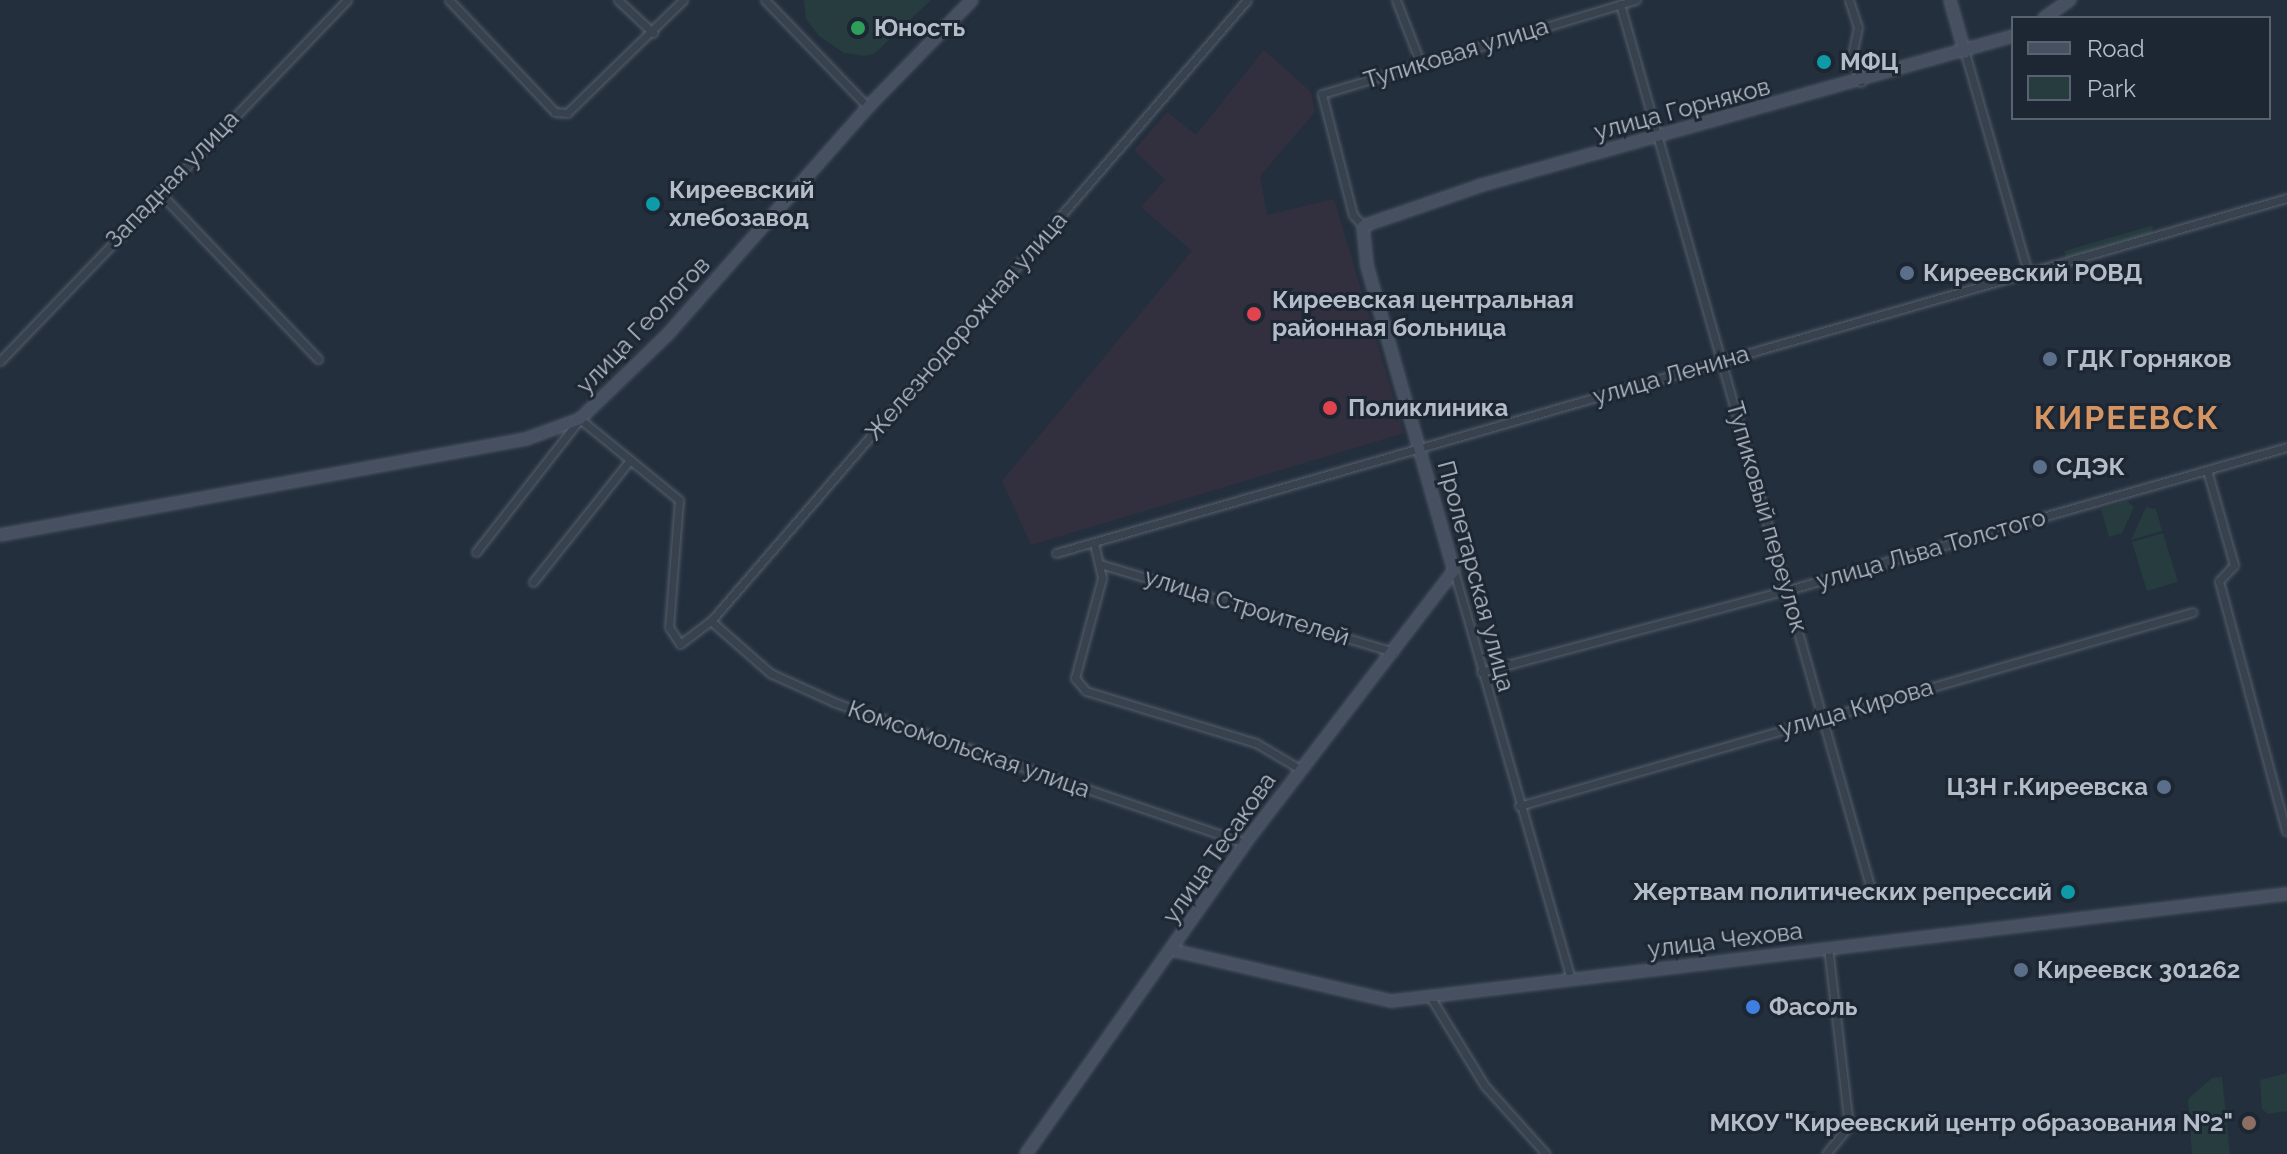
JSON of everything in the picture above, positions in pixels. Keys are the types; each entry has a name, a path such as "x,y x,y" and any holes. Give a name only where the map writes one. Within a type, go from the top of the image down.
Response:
{"main road":[{"name":"улица Геологов","path":"0,535 526,439 580,419 668,334 868,107 972,0"},
{"path":"1950,0 1965,53"},
{"path":"2047,16 2070,0"},
{"name":"улица Горняков","path":"1363,226 1482,185 1965,53 2011,37"},
{"name":"Пролетарская улица","path":"1363,226 1367,265 1454,571"},
{"name":"улица Тесакова","path":"1026,1154 1245,843 1454,571"},
{"name":"улица Чехова","path":"1172,950 1366,999 1431,998 1571,978 2287,894"}],"street":[{"name":"Западная улица","path":"0,361 158,191 347,0"},
{"path":"449,0 555,112 567,113 653,33 683,0"},
{"path":"618,0 653,33"},
{"path":"765,0 868,107"},
{"name":"Железнодорожная улица","path":"630,460 679,500 669,627 680,644 711,621 1247,0"},
{"path":"1396,0 1420,62"},
{"name":"Тупиковая улица","path":"1322,94 1420,62 1636,0"},
{"path":"1849,0 1858,27 1853,51 1861,82"},
{"name":"Тупиковый переулок","path":"1620,4 1872,893"},
{"path":"1965,53 2028,273"},
{"name":"Пролетарская улица","path":"1322,94 1353,215 1363,226"},
{"path":"158,191 318,359"},
{"name":"улица Ленина","path":"1056,553 2287,198"},
{"path":"476,552 580,419 630,460 533,582"},
{"name":"улица Льва Толстого","path":"1481,672 1788,590 2287,447"},
{"path":"2207,470 2234,565 2219,581 2286,831"},
{"path":"1094,543 1102,578 1075,678 1086,691 1256,743 1300,769"},
{"name":"улица Строителей","path":"1100,564 1393,652"},
{"name":"Пролетарская улица","path":"1454,571 1519,806 1571,978"},
{"name":"улица Кирова","path":"1519,806 2193,612"},
{"name":"Комсомольская улица","path":"711,621 770,673 836,703 1245,843"},
{"path":"1826,1154 1849,1126 1828,948"},
{"path":"1431,998 1485,1086 1546,1154"}],"shaded area":[{"name":"Киреевская центральная районная больница","path":"1264,50 1311,92 1315,112 1260,176 1267,215 1334,199 1404,433 1031,545 1002,481 1192,251 1141,207 1165,180 1134,150 1167,112 1196,135"}],"green space":[{"name":"Юность","path":"804,0 931,0 874,54 864,56 844,53 819,36 806,19"},
{"path":"2153,225 2152,233 2066,258 2064,251"},
{"path":"2127,501 2134,507 2122,533 2109,537 2101,509"},
{"path":"2146,507 2156,509 2162,531 2131,540"},
{"path":"2163,533 2178,582 2147,591 2132,542"},
{"path":"2287,1073 2287,1111 2268,1114 2262,1109 2260,1080"},
{"path":"2222,1077 2230,1154 2192,1154 2188,1099 2212,1078"}],"place":[{"name":"Юность","path":"858,28"},
{"name":"МФЦ","path":"1824,62"},
{"name":"Киреевский хлебозавод","path":"653,204"},
{"name":"Киреевский РОВД","path":"1907,273"},
{"name":"Киреевская центральная районная больница","path":"1254,314"},
{"name":"ГДК Горняков","path":"2050,359"},
{"name":"Поликлиника","path":"1330,408"},
{"name":"СДЭК","path":"2040,467"},
{"name":"ЦЗН г.Киреевска","path":"2164,787"},
{"name":"Жертвам политических репрессий","path":"2068,892"},
{"name":"Киреевск 301262","path":"2021,970"},
{"name":"Фасоль","path":"1753,1007"},
{"name":"МКОУ \"Киреевский центр образования №2\"","path":"2249,1123"}],"district":[{"name":"КИРЕЕВСК","path":"2127,418"}]}
